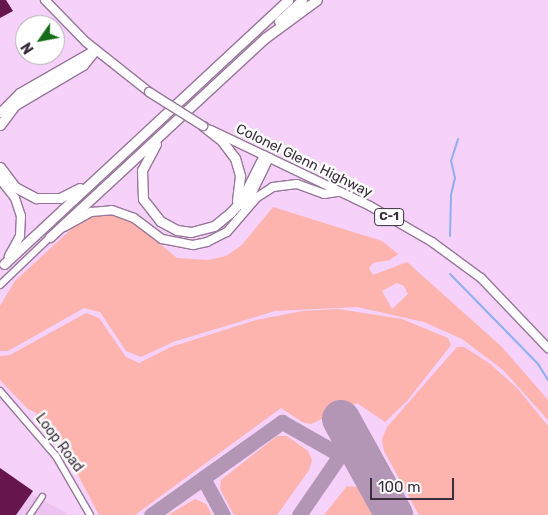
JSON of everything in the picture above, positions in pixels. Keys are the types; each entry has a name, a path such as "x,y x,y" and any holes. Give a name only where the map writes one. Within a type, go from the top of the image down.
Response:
{"highway":[{"path":"2,265 100,177 287,0"},
{"path":"265,38 268,31 302,0"},
{"path":"50,237 265,38 317,0"},
{"path":"0,126 16,106 83,65 96,50"},
{"path":"203,126 227,147 238,164 240,182 236,206"},
{"path":"166,130 148,155 140,178 141,193 152,213 171,227 191,232 218,224 236,206 266,156"},
{"path":"0,167 20,191 49,199 70,195 100,177"}],"main road":[{"name":"Colonel Glenn Highway","path":"45,0 96,50 148,92 203,126 407,226 446,251 487,284 548,348"},
{"path":"0,113 20,94 96,50"},
{"path":"244,213 266,156"},
{"path":"0,179 15,198 21,223 17,242 2,265"},
{"path":"50,237 80,217 105,210 128,215 168,241 193,245 221,236 234,227 262,193 279,185 297,184 324,194 339,192"}],"street":[{"path":"0,285 50,237"},
{"name":"Loop Road","path":"0,391 56,456 90,515"},
{"path":"29,515 42,496"}],"shaded area":[{"path":"273,207 382,241 398,254 390,260 373,263 369,268 373,275 407,262 502,347 548,400 548,420 503,370 462,339 424,322 357,307 275,311 173,342 141,357 126,351 100,312 84,308 8,351 0,351 0,306 15,281 79,222 91,215 113,214 131,220 177,258 208,260 226,256 242,245","holes":["397,283 404,286 408,294 392,309 382,291"]},
{"path":"338,309 402,319 448,338 451,345 407,401 385,422 357,403 311,424 302,422 281,408 135,515 99,515 78,475 35,416 37,413 28,409 0,380 0,356 10,355 86,313 99,318 126,357 139,363 171,347 256,320 303,311"},
{"path":"457,347 464,347 489,363 518,389 548,426 548,515 419,515 384,451 382,439 387,427"},
{"path":"277,436 287,436 308,451 312,460 309,470 277,515 234,515 220,489 221,480"},
{"path":"347,486 357,487 362,491 375,515 324,515"},
{"path":"31,494 68,514 68,515 16,515"},
{"path":"195,499 206,504 212,515 168,515"}],"building":[{"path":"0,0 6,0 13,11 0,18"},
{"path":"0,468 33,491 16,515 0,515"}],"waterway":[{"path":"450,236 451,195 455,178 451,161 458,139"},
{"path":"450,274 538,364 548,380"}],"taxiway":[{"path":"151,515 282,422 340,455"},
{"path":"299,515 352,438"},
{"path":"203,478 223,515"}],"runway":[{"path":"341,419 394,515"}]}
